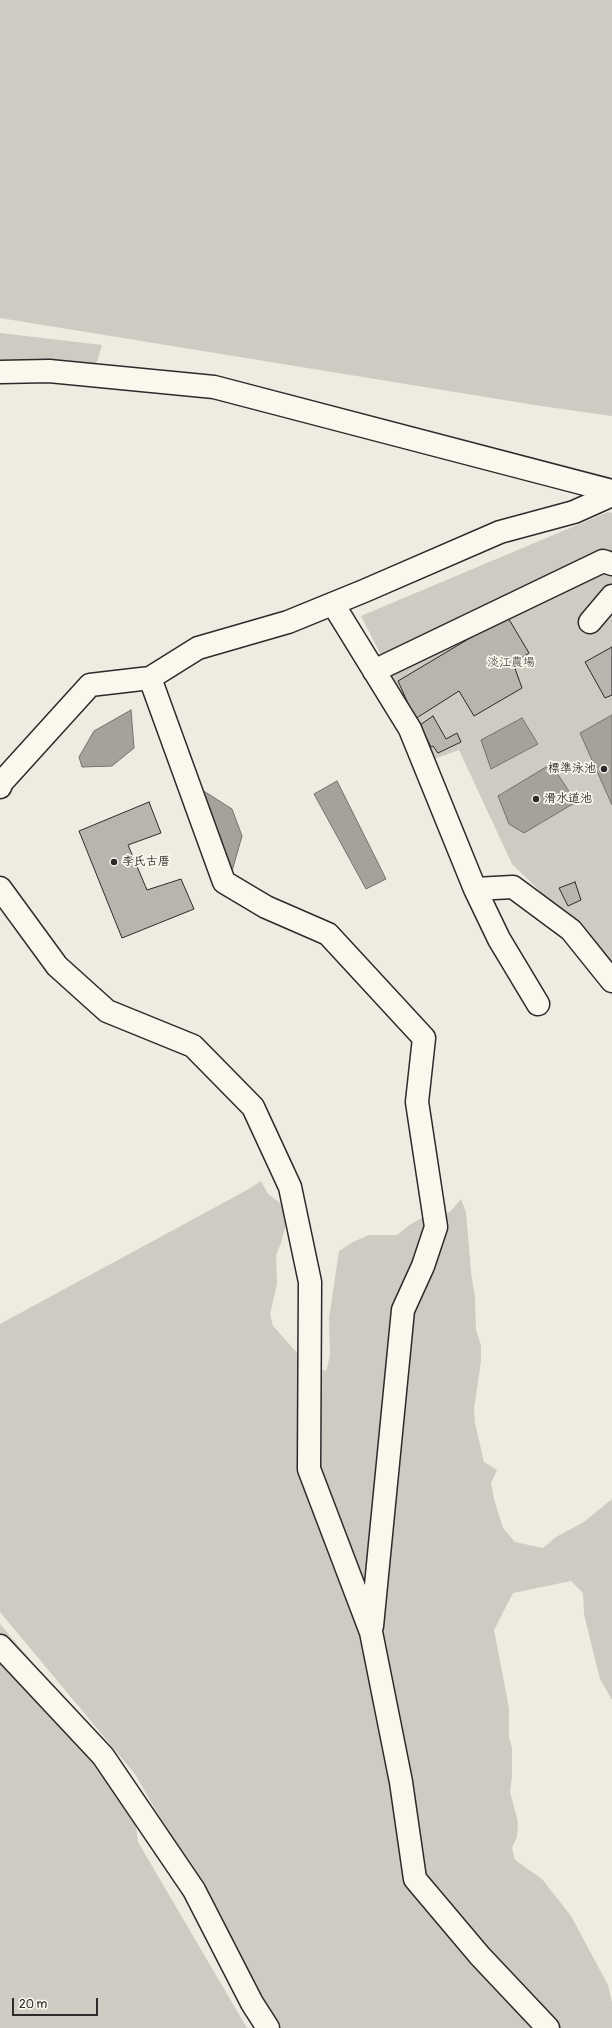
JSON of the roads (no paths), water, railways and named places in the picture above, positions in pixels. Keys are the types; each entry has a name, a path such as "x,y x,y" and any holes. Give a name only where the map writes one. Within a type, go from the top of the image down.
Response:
{"street":[{"path":"0,372 49,371 214,387 612,491"},
{"path":"0,787 2,782 90,685 150,678 198,648 288,622 500,532 574,512 612,495"},
{"path":"374,671 603,561 612,564"},
{"path":"590,622 612,596"},
{"path":"333,604 410,729 476,888 499,939 538,1004"},
{"path":"150,678 224,882 266,907 328,934 424,1038 417,1102 436,1227 423,1266 403,1310 371,1632"},
{"path":"476,888 513,887 571,930 612,981"},
{"path":"0,888 58,966 107,1011 193,1046 253,1107 290,1187 310,1282 309,1469 371,1632 401,1782 415,1879 480,1956 548,2028"},
{"path":"0,1646 103,1756 194,1890 252,2003 268,2028"}],"place":[{"name":"標準泳池","path":"604,769"},
{"name":"滑水道池","path":"536,799"},
{"name":"李氏古厝","path":"114,862"}],"park label":[{"name":"淡江農場","path":"511,663"}]}
